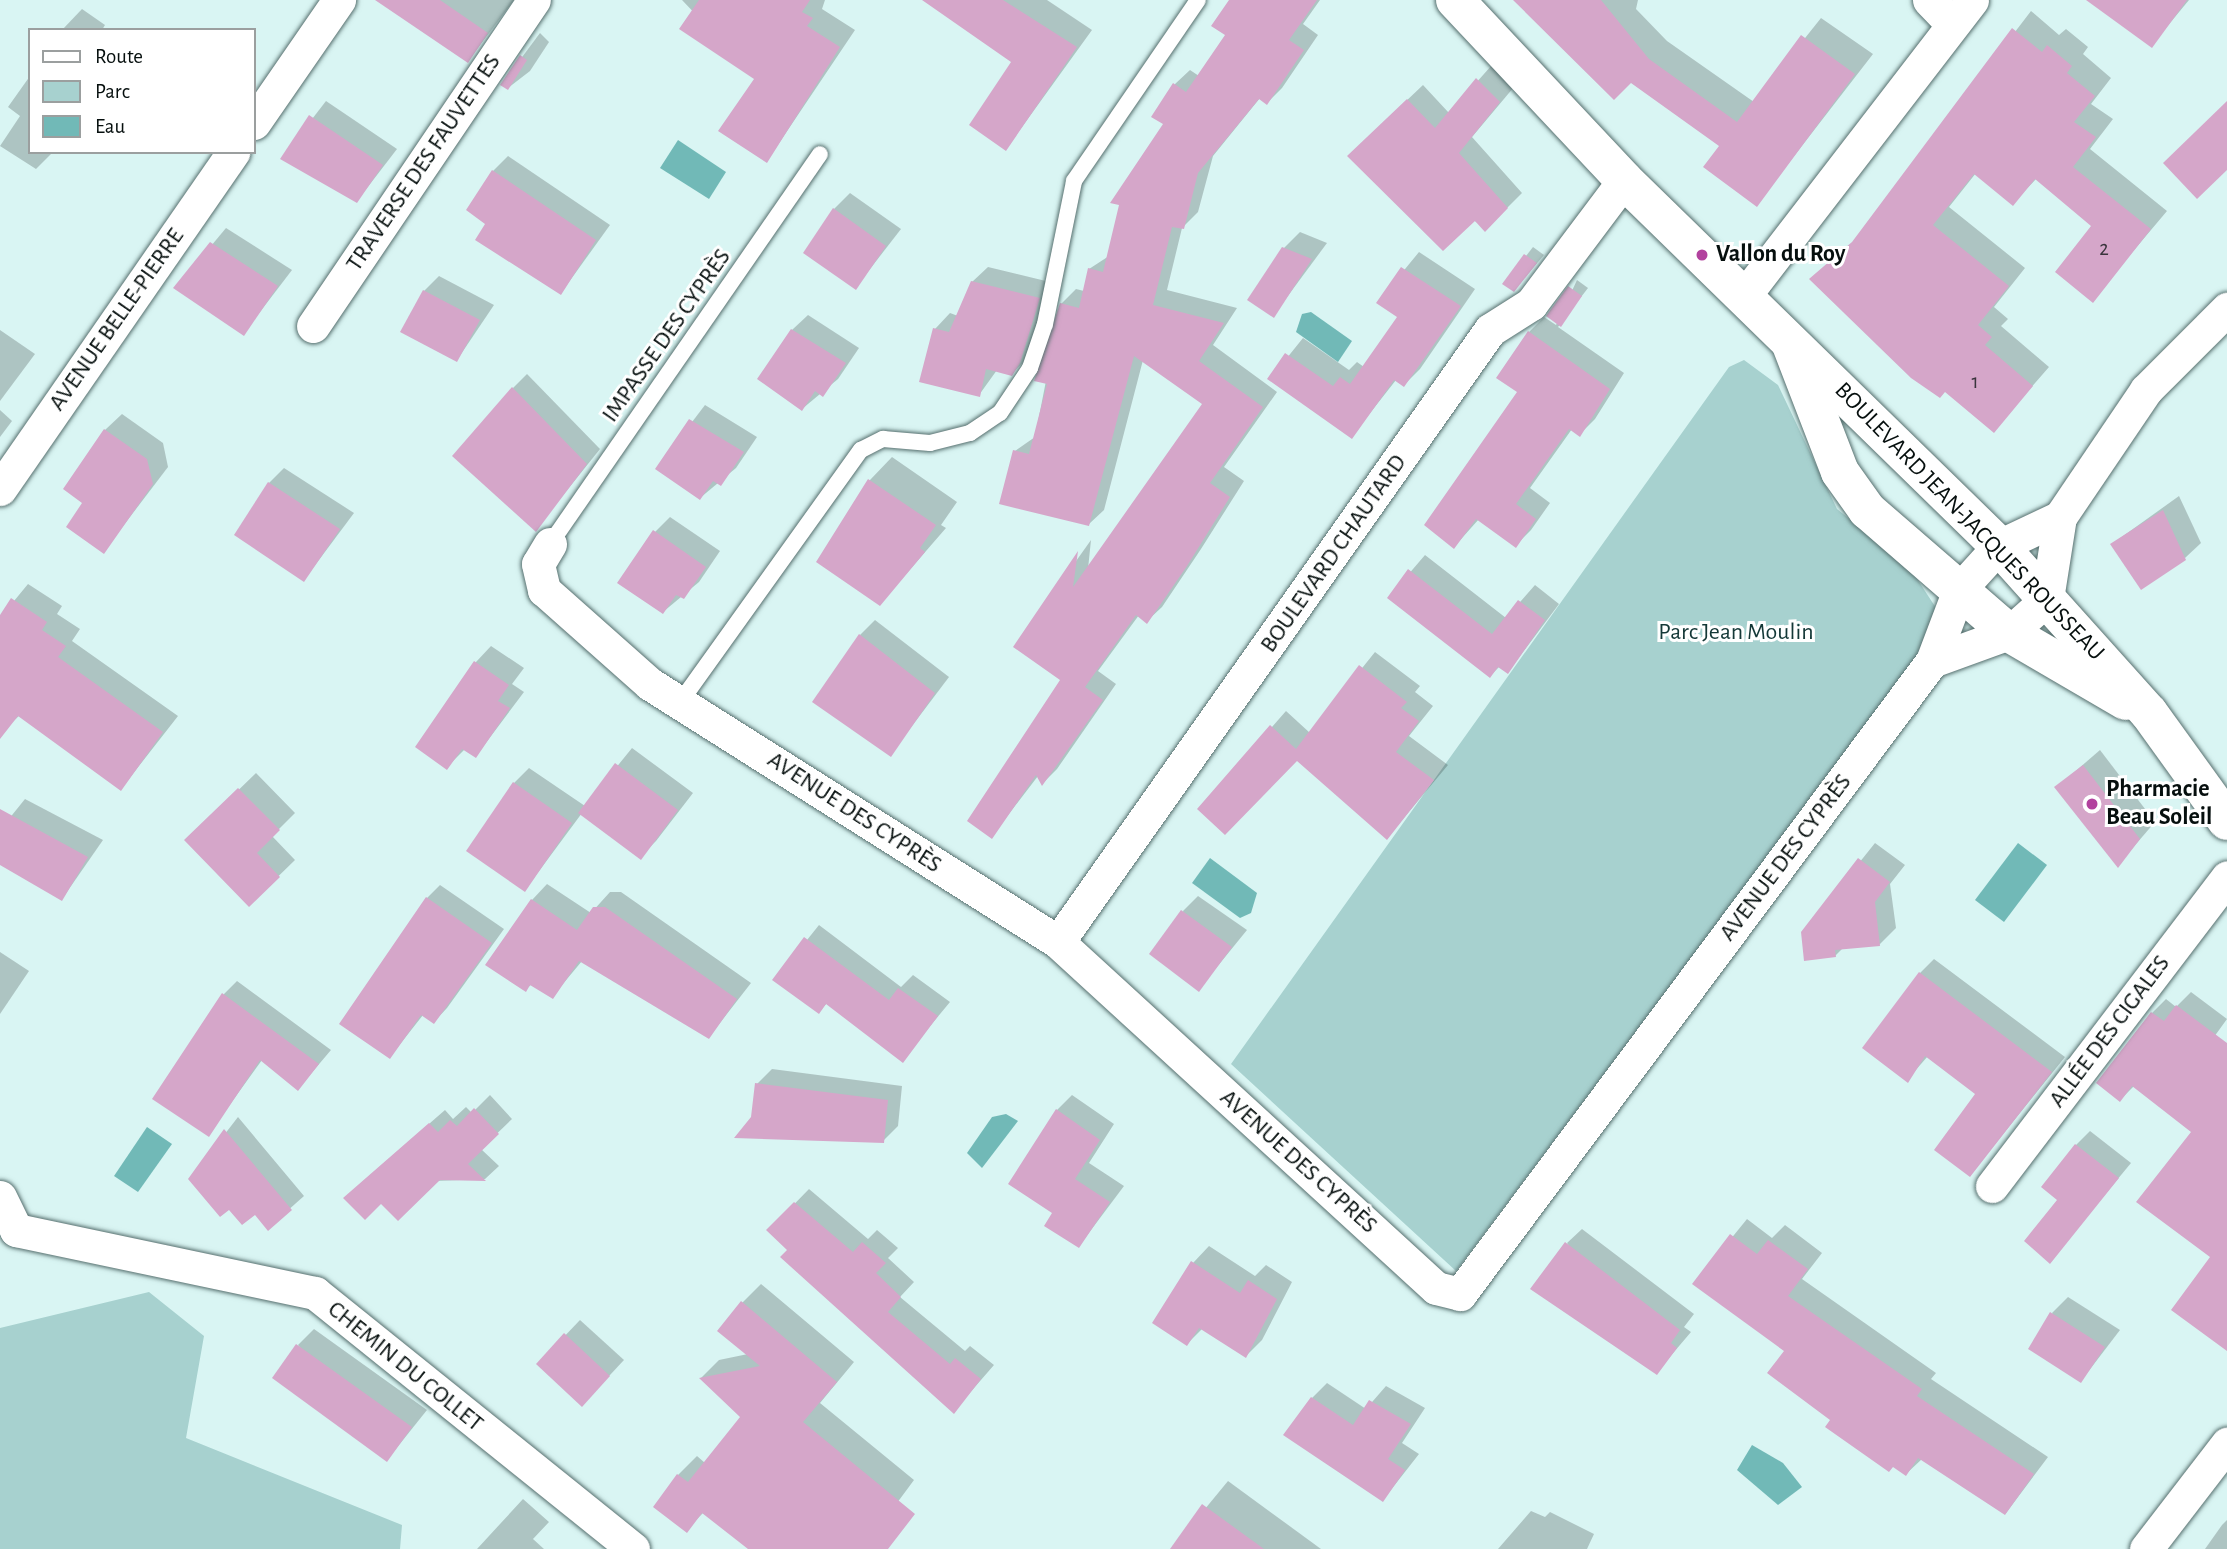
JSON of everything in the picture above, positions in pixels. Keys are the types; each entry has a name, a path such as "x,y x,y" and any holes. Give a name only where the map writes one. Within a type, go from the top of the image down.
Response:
{"street":[{"path":"256,120 339,0"},
{"name":"TRAVERSE DES FAUVETTES","path":"313,326 534,0"},
{"name":"BOULEVARD JEAN-JACQUES ROUSSEAU","path":"1455,0 1624,180 1786,333 1999,546 2149,713 2227,821"},
{"path":"1745,295 1962,12 1929,0"},
{"name":"AVENUE BELLE-PIERRE","path":"0,489 232,154"},
{"name":"BOULEVARD CHAUTARD","path":"1058,942 1490,330 1531,304 1624,180"},
{"path":"1932,661 2009,633 2047,599 2060,517 2146,390 2227,309"},
{"name":"BOULEVARD JEAN-JACQUES ROUSSEAU","path":"1786,333 1840,472 1867,510 2009,633 2149,713"},
{"path":"1999,546 2060,517"},
{"name":"AVENUE DES CYPRÈS","path":"550,544 538,564 544,590 650,684 681,701 1058,942 1436,1288 1460,1294 1932,661 1959,590 1999,546"},
{"name":"ALLÉE DES CIGALES","path":"1992,1186 2227,877"},
{"name":"CHEMIN DU COLLET","path":"0,1197 16,1230 315,1293 633,1549"},
{"path":"2146,1549 2227,1444"}],"lane":[{"path":"681,701 861,450 883,439 930,443 970,433 1000,413 1030,368 1045,324 1074,181 1198,0"},
{"name":"IMPASSE DES CYPRÈS","path":"550,544 820,154"}],"green space":[{"name":"Parc Jean Moulin","path":"1744,360 1778,385 1837,509 1910,568 1938,611 1924,648 1456,1271 1231,1064 1729,367"},
{"path":"149,1292 204,1336 186,1438 402,1525 400,1549 0,1549 0,1328"}],"water":[{"path":"678,140 726,172 709,199 660,168"},
{"path":"1311,312 1352,341 1338,362 1296,332 1302,314"},
{"path":"2018,843 2047,865 2004,922 1975,900"},
{"path":"1210,858 1257,893 1251,913 1240,918 1192,883"},
{"path":"1006,1114 1018,1121 982,1168 967,1153 992,1117"},
{"path":"147,1127 172,1144 138,1192 114,1176"},
{"path":"1752,1445 1783,1463 1802,1487 1778,1505 1737,1470"}],"building":[{"path":"375,0 440,0 488,33 468,63"},
{"path":"699,0 810,0 802,12 813,18 807,26 840,47 767,163 718,131 754,79 679,29"},
{"path":"922,0 1003,0 1077,47 1006,151 969,125 1011,62"},
{"path":"1229,0 1317,0 1289,40 1304,50 1267,105 1259,99 1198,173 1184,229 1172,227 1153,305 1224,323 1199,361 1263,407 1210,483 1230,497 1187,566 1147,624 1136,615 1085,687 1103,700 1042,786 1036,775 992,839 967,821 1060,680 1013,647 1078,551 1073,587 1202,404 1134,356 1089,526 999,504 1013,450 1029,454 1047,384 1034,381 1060,303 1079,308 1088,268 1103,272 1119,205 1110,203 1163,124 1151,117 1173,83 1186,92 1225,35 1211,26"},
{"path":"1513,0 1601,0 1649,59 1737,122 1801,35 1855,74 1757,207 1703,167 1719,146 1631,83 1614,100"},
{"path":"2086,0 2187,0 2152,48"},
{"path":"2012,28 2042,52 2047,45 2072,66 2067,73 2095,96 2074,122 2096,137 2073,167 2151,229 2093,303 2055,272 2091,226 2035,179 2013,206 1974,174 1933,225 2009,286 1978,325 1992,337 1985,345 2033,386 1994,433 1945,392 1940,398 1911,378 1809,279 1852,242"},
{"path":"520,55 527,60 508,90 500,85"},
{"path":"1476,78 1500,102 1459,153 1508,208 1485,232 1475,221 1443,251 1347,156 1407,99 1435,128"},
{"path":"2227,101 2227,170 2197,199 2163,163"},
{"path":"309,115 383,165 357,203 280,159"},
{"path":"492,170 596,240 561,295 475,240 485,224 466,210"},
{"path":"833,208 886,246 856,290 803,253"},
{"path":"210,242 278,286 244,336 173,288"},
{"path":"1282,247 1312,259 1274,318 1247,300"},
{"path":"1524,254 1537,263 1514,292 1502,284"},
{"path":"1401,267 1461,306 1404,387 1394,380 1352,439 1267,379 1285,353 1333,386 1340,377 1350,384 1397,317 1376,303"},
{"path":"971,281 1040,298 1020,363 1012,376 986,369 980,397 919,382 933,328 949,332"},
{"path":"1568,286 1582,296 1561,327 1546,316"},
{"path":"423,290 480,320 457,362 400,332"},
{"path":"791,329 846,363 823,397 815,391 802,411 757,379"},
{"path":"1528,331 1610,389 1580,437 1569,429 1516,504 1536,519 1516,548 1476,519 1454,549 1424,525 1517,392 1496,378"},
{"path":"512,387 587,464 536,532 452,456"},
{"path":"689,419 744,452 721,486 713,481 700,500 655,469"},
{"path":"104,429 147,459 153,484 104,554 66,527 82,503 63,489"},
{"path":"868,479 936,525 920,548 925,552 880,606 816,562"},
{"path":"268,482 340,529 304,582 234,535"},
{"path":"2163,510 2186,560 2141,590 2110,544"},
{"path":"653,530 706,567 684,599 676,595 663,614 617,583"},
{"path":"1408,569 1492,634 1518,600 1545,620 1508,674 1498,667 1490,678 1387,598"},
{"path":"11,598 47,622 42,630 66,646 58,657 163,732 121,791 18,716 0,739 0,615"},
{"path":"859,634 935,693 891,757 812,702"},
{"path":"474,661 509,685 498,701 510,708 476,758 462,749 447,770 415,747"},
{"path":"1359,665 1407,702 1401,708 1419,721 1396,752 1434,780 1387,840 1297,761 1225,835 1197,809 1270,725 1296,749"},
{"path":"615,763 678,810 641,860 578,813"},
{"path":"2083,765 2140,839 2118,868 2054,787"},
{"path":"513,782 572,823 525,892 466,851"},
{"path":"238,788 280,830 257,853 280,877 249,907 184,840"},
{"path":"0,809 88,857 62,901 0,865"},
{"path":"1858,858 1890,882 1875,902 1880,946 1835,950 1836,957 1804,961 1801,932"},
{"path":"426,897 492,943 434,1024 421,1015 390,1059 339,1024"},
{"path":"531,899 577,930 593,907 605,907 737,999 709,1039 579,961 553,999 530,985 526,992 485,965"},
{"path":"1181,910 1232,947 1199,992 1149,954"},
{"path":"804,937 889,1000 898,988 938,1016 903,1063 826,1004 819,1014 772,980"},
{"path":"1919,972 2052,1072 1970,1177 1934,1150 1975,1094 1925,1056 1908,1083 1862,1048"},
{"path":"222,993 319,1064 298,1091 260,1060 209,1137 152,1099"},
{"path":"2176,1005 2227,1043 2227,1351 2171,1310 2210,1257 2136,1202 2191,1132 2132,1086 2120,1102 2096,1083 2151,1012 2164,1021"},
{"path":"755,1083 888,1100 884,1143 734,1138 751,1117"},
{"path":"474,1108 499,1134 468,1164 486,1181 440,1180 398,1221 381,1204 365,1220 343,1198 429,1123 438,1132 450,1120 457,1126"},
{"path":"1056,1109 1100,1140 1075,1179 1110,1202 1079,1248 1044,1226 1052,1213 1008,1184"},
{"path":"224,1129 292,1210 268,1231 255,1215 242,1225 229,1210 220,1217 188,1179"},
{"path":"2075,1144 2119,1178 2050,1264 2024,1241 2057,1200 2041,1187"},
{"path":"794,1202 853,1252 862,1242 886,1263 876,1273 901,1297 888,1312 950,1364 955,1358 981,1379 954,1414 780,1257 787,1250 766,1230"},
{"path":"1730,1234 1757,1254 1768,1240 1808,1269 1788,1296 1922,1389 1917,1396 2034,1474 2005,1515 1918,1458 1906,1476 1893,1467 1889,1472 1825,1427 1830,1420 1767,1373 1784,1351 1692,1284"},
{"path":"1565,1242 1680,1330 1671,1343 1677,1348 1657,1375 1530,1289"},
{"path":"1191,1261 1240,1293 1248,1280 1277,1299 1246,1358 1199,1328 1187,1346 1152,1323"},
{"path":"741,1301 837,1382 803,1422 915,1514 888,1549 748,1549 702,1513 687,1533 653,1507 677,1474 688,1482 740,1417 699,1378 760,1366 717,1331"},
{"path":"2050,1312 2105,1347 2081,1383 2028,1349"},
{"path":"564,1333 610,1376 582,1407 536,1364"},
{"path":"296,1344 412,1427 387,1462 272,1378"},
{"path":"1311,1397 1353,1425 1369,1400 1411,1424 1388,1459 1405,1470 1383,1502 1283,1435"},
{"path":"1202,1504 1264,1549 1170,1549"}],"place":[{"name":"Vallon du Roy","path":"1702,255"},
{"name":"Pharmacie Beau Soleil","path":"2092,804"}]}
